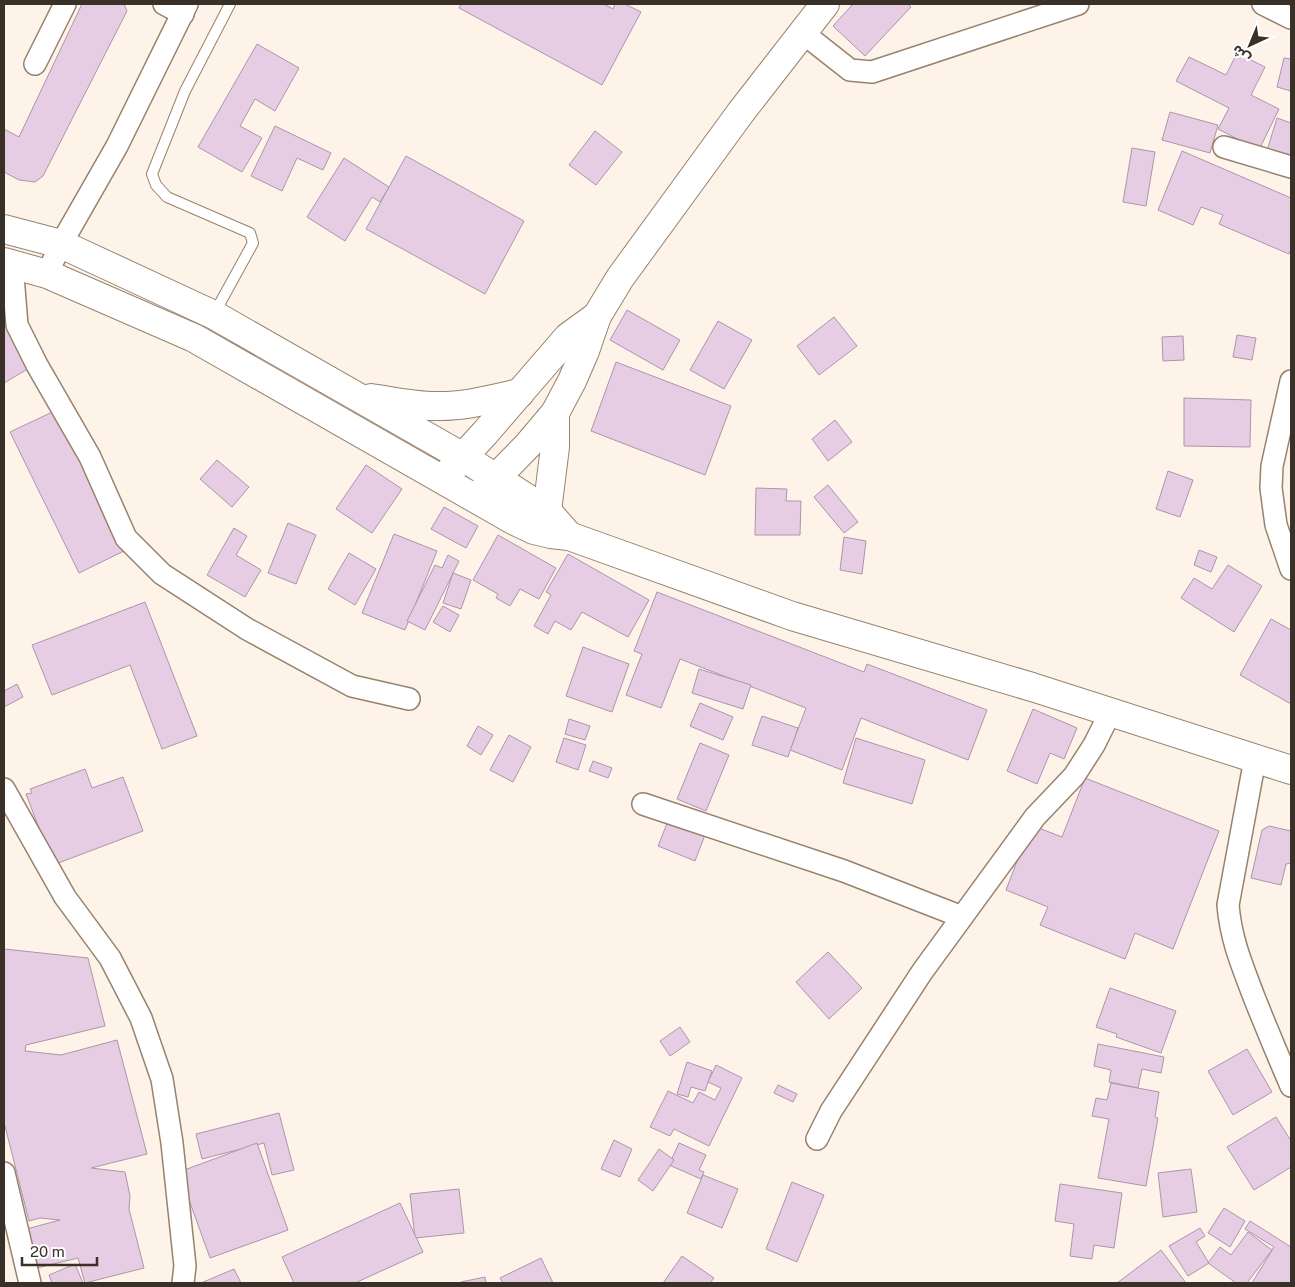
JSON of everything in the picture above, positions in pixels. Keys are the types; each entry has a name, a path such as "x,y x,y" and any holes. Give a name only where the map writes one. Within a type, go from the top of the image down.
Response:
{"main road":[{"path":"475,499 528,445 555,413 575,374 597,316 620,278 741,112 825,4"},
{"path":"4,228 61,244 214,315 463,457 547,512 569,536"},
{"path":"8,263 47,274 194,338 441,480 534,530 569,536 792,616 1032,687 1291,770"},
{"path":"441,480 568,337 597,316"},
{"path":"358,396 435,406 467,404 520,392"},
{"path":"547,512 555,447 555,413"}],"street":[{"path":"35,64 65,4"},
{"path":"47,274 61,244 116,146 185,9 164,4"},
{"path":"803,33 850,70 872,72 1078,4"},
{"path":"1264,4 1291,18"},
{"path":"1224,147 1291,167"},
{"path":"8,263 17,324 37,365 90,457 126,538 162,574 247,629 352,686 409,699"},
{"path":"1291,381 1272,466 1271,488 1276,525 1291,569"},
{"path":"817,1139 831,1111 906,996 1035,817 1074,776 1094,745 1110,713"},
{"path":"1255,759 1228,905 1230,927 1238,954 1283,1046 1291,1086"},
{"path":"4,789 65,897 110,958 141,1018 162,1079 185,1266 184,1283"},
{"path":"643,804 844,871 962,916"},
{"path":"4,1173 30,1283"}],"lane":[{"path":"214,315 253,243 253,238 250,233 167,197 156,184 152,174 185,91 230,4"}],"building":[{"path":"82,4 124,4 127,11 43,176 35,182 19,180 4,172 4,129 19,137"},
{"path":"461,4 604,4 613,9 615,4 625,4 641,12 602,85 459,8"},
{"path":"853,4 908,4 911,7 865,56 833,26"},
{"path":"257,44 299,68 275,111 255,99 240,126 262,138 242,172 198,147"},
{"path":"1237,53 1265,67 1251,95 1279,109 1259,150 1218,129 1229,108 1176,81 1189,57 1226,75"},
{"path":"1284,58 1291,59 1291,91 1277,87"},
{"path":"1170,112 1218,125 1210,153 1162,140"},
{"path":"1277,118 1291,123 1291,161 1266,154"},
{"path":"275,126 331,153 323,170 297,158 282,191 251,176"},
{"path":"595,131 622,152 596,185 569,165"},
{"path":"1132,148 1155,152 1146,206 1123,202"},
{"path":"1182,151 1291,198 1291,249 1289,254 1219,224 1223,215 1201,207 1193,225 1158,210"},
{"path":"406,156 524,221 485,294 366,229"},
{"path":"344,158 389,187 380,202 372,197 345,241 307,217"},
{"path":"4,304 38,363 4,383"},
{"path":"627,310 680,340 663,370 610,340"},
{"path":"834,317 857,346 819,375 797,346"},
{"path":"718,321 752,340 724,389 690,370"},
{"path":"1237,335 1256,338 1252,360 1233,357"},
{"path":"1183,336 1184,360 1163,361 1162,337"},
{"path":"616,362 731,406 705,475 591,431"},
{"path":"1184,398 1251,400 1250,447 1184,446"},
{"path":"63,407 132,547 79,573 10,432"},
{"path":"835,420 852,442 828,461 812,439"},
{"path":"217,460 249,487 232,507 200,479"},
{"path":"366,465 402,489 372,533 336,509"},
{"path":"1168,471 1193,480 1180,517 1156,509"},
{"path":"828,485 858,522 844,533 814,497"},
{"path":"756,488 787,489 786,501 801,501 800,535 755,535"},
{"path":"444,507 478,526 466,548 431,529"},
{"path":"288,523 316,535 296,584 268,573"},
{"path":"234,528 247,536 236,555 261,570 245,597 207,575"},
{"path":"394,534 437,551 405,630 362,613"},
{"path":"498,535 556,568 539,599 520,589 510,606 496,598 498,594 473,580"},
{"path":"844,537 866,541 862,574 840,570"},
{"path":"1199,550 1217,557 1211,572 1194,565"},
{"path":"349,553 376,569 355,605 328,589"},
{"path":"568,554 649,600 628,637 582,612 571,630 555,621 548,634 534,626 551,595 546,592"},
{"path":"448,555 459,561 425,630 407,621 435,565 442,568"},
{"path":"1228,565 1262,586 1234,632 1181,598 1194,578 1212,589"},
{"path":"453,573 471,580 461,609 443,603"},
{"path":"657,592 864,672 867,664 987,710 968,760 861,718 842,770 790,750 806,708 680,659 661,708 626,695 642,654 634,651"},
{"path":"145,602 197,736 162,749 130,665 52,695 32,645"},
{"path":"443,606 459,615 450,632 433,622"},
{"path":"1271,619 1291,630 1291,704 1240,675"},
{"path":"583,647 629,664 612,712 566,696"},
{"path":"699,669 751,685 743,709 692,693"},
{"path":"17,684 23,697 4,707 4,691"},
{"path":"700,703 733,717 723,740 690,726"},
{"path":"1033,709 1077,728 1064,759 1050,753 1037,784 1007,771"},
{"path":"762,716 798,728 788,757 752,745"},
{"path":"569,719 590,726 585,740 565,734"},
{"path":"478,726 493,735 481,755 467,746"},
{"path":"509,735 531,747 513,782 490,770"},
{"path":"564,738 586,745 578,770 556,762"},
{"path":"856,738 925,760 912,804 843,783"},
{"path":"700,743 729,755 706,811 677,799"},
{"path":"593,761 612,768 608,778 589,771"},
{"path":"85,769 92,788 123,777 143,831 53,865 26,794 32,793 30,789"},
{"path":"1085,778 1219,831 1173,949 1135,933 1125,959 1040,925 1048,907 1006,890 1031,825 1062,837"},
{"path":"668,821 708,827 695,861 658,846"},
{"path":"1269,826 1291,831 1291,863 1286,864 1281,885 1251,878 1262,830"},
{"path":"4,949 88,958 105,1026 26,1045 25,1051 61,1055 117,1040 147,1154 91,1168 125,1172 130,1196 129,1209 144,1268 85,1283 78,1258 29,1270 19,1231 60,1220 40,1218 29,1221 4,1122"},
{"path":"828,952 862,988 829,1019 796,982"},
{"path":"1110,988 1176,1011 1161,1053 1116,1037 1117,1034 1096,1027"},
{"path":"680,1027 690,1042 670,1056 660,1041"},
{"path":"1098,1044 1164,1057 1161,1073 1142,1069 1138,1088 1109,1082 1111,1070 1094,1066"},
{"path":"1247,1049 1272,1092 1233,1115 1208,1071"},
{"path":"687,1062 712,1071 705,1091 691,1087 688,1097 677,1094"},
{"path":"716,1065 742,1078 709,1146 674,1129 670,1136 650,1127 668,1091 693,1103 699,1092 715,1100 721,1088 708,1082"},
{"path":"1111,1083 1159,1092 1155,1117 1158,1118 1146,1186 1098,1178 1109,1119 1092,1116 1096,1098 1107,1100"},
{"path":"778,1085 797,1094 793,1102 774,1093"},
{"path":"279,1113 294,1170 272,1175 264,1143 202,1159 196,1134"},
{"path":"1276,1117 1291,1141 1291,1167 1254,1190 1227,1147"},
{"path":"614,1140 632,1149 620,1177 601,1169"},
{"path":"257,1143 288,1230 210,1258 179,1172"},
{"path":"679,1143 706,1155 699,1170 704,1172 701,1179 669,1165"},
{"path":"659,1149 674,1160 653,1191 638,1180"},
{"path":"1191,1169 1197,1212 1163,1217 1158,1173"},
{"path":"703,1175 738,1189 722,1228 687,1213"},
{"path":"792,1182 824,1195 797,1262 766,1249"},
{"path":"1060,1184 1122,1193 1114,1248 1094,1245 1092,1259 1070,1256 1074,1224 1055,1221"},
{"path":"459,1189 464,1233 415,1238 410,1194"},
{"path":"400,1203 423,1252 355,1283 294,1283 282,1257"},
{"path":"1224,1208 1245,1221 1230,1247 1208,1233"},
{"path":"1250,1221 1291,1247 1291,1283 1252,1283 1274,1247 1245,1229"},
{"path":"1200,1228 1205,1236 1196,1242 1209,1263 1188,1276 1169,1246"},
{"path":"1248,1232 1272,1250 1247,1283 1236,1283 1208,1263 1220,1247 1231,1255"},
{"path":"1161,1250 1186,1283 1117,1283"},
{"path":"682,1256 714,1278 710,1283 663,1283"},
{"path":"541,1258 553,1283 503,1283 500,1278"},
{"path":"75,1264 83,1283 52,1283 49,1275"},
{"path":"234,1269 241,1283 201,1283"},
{"path":"485,1277 486,1283 461,1283 461,1282"}]}
